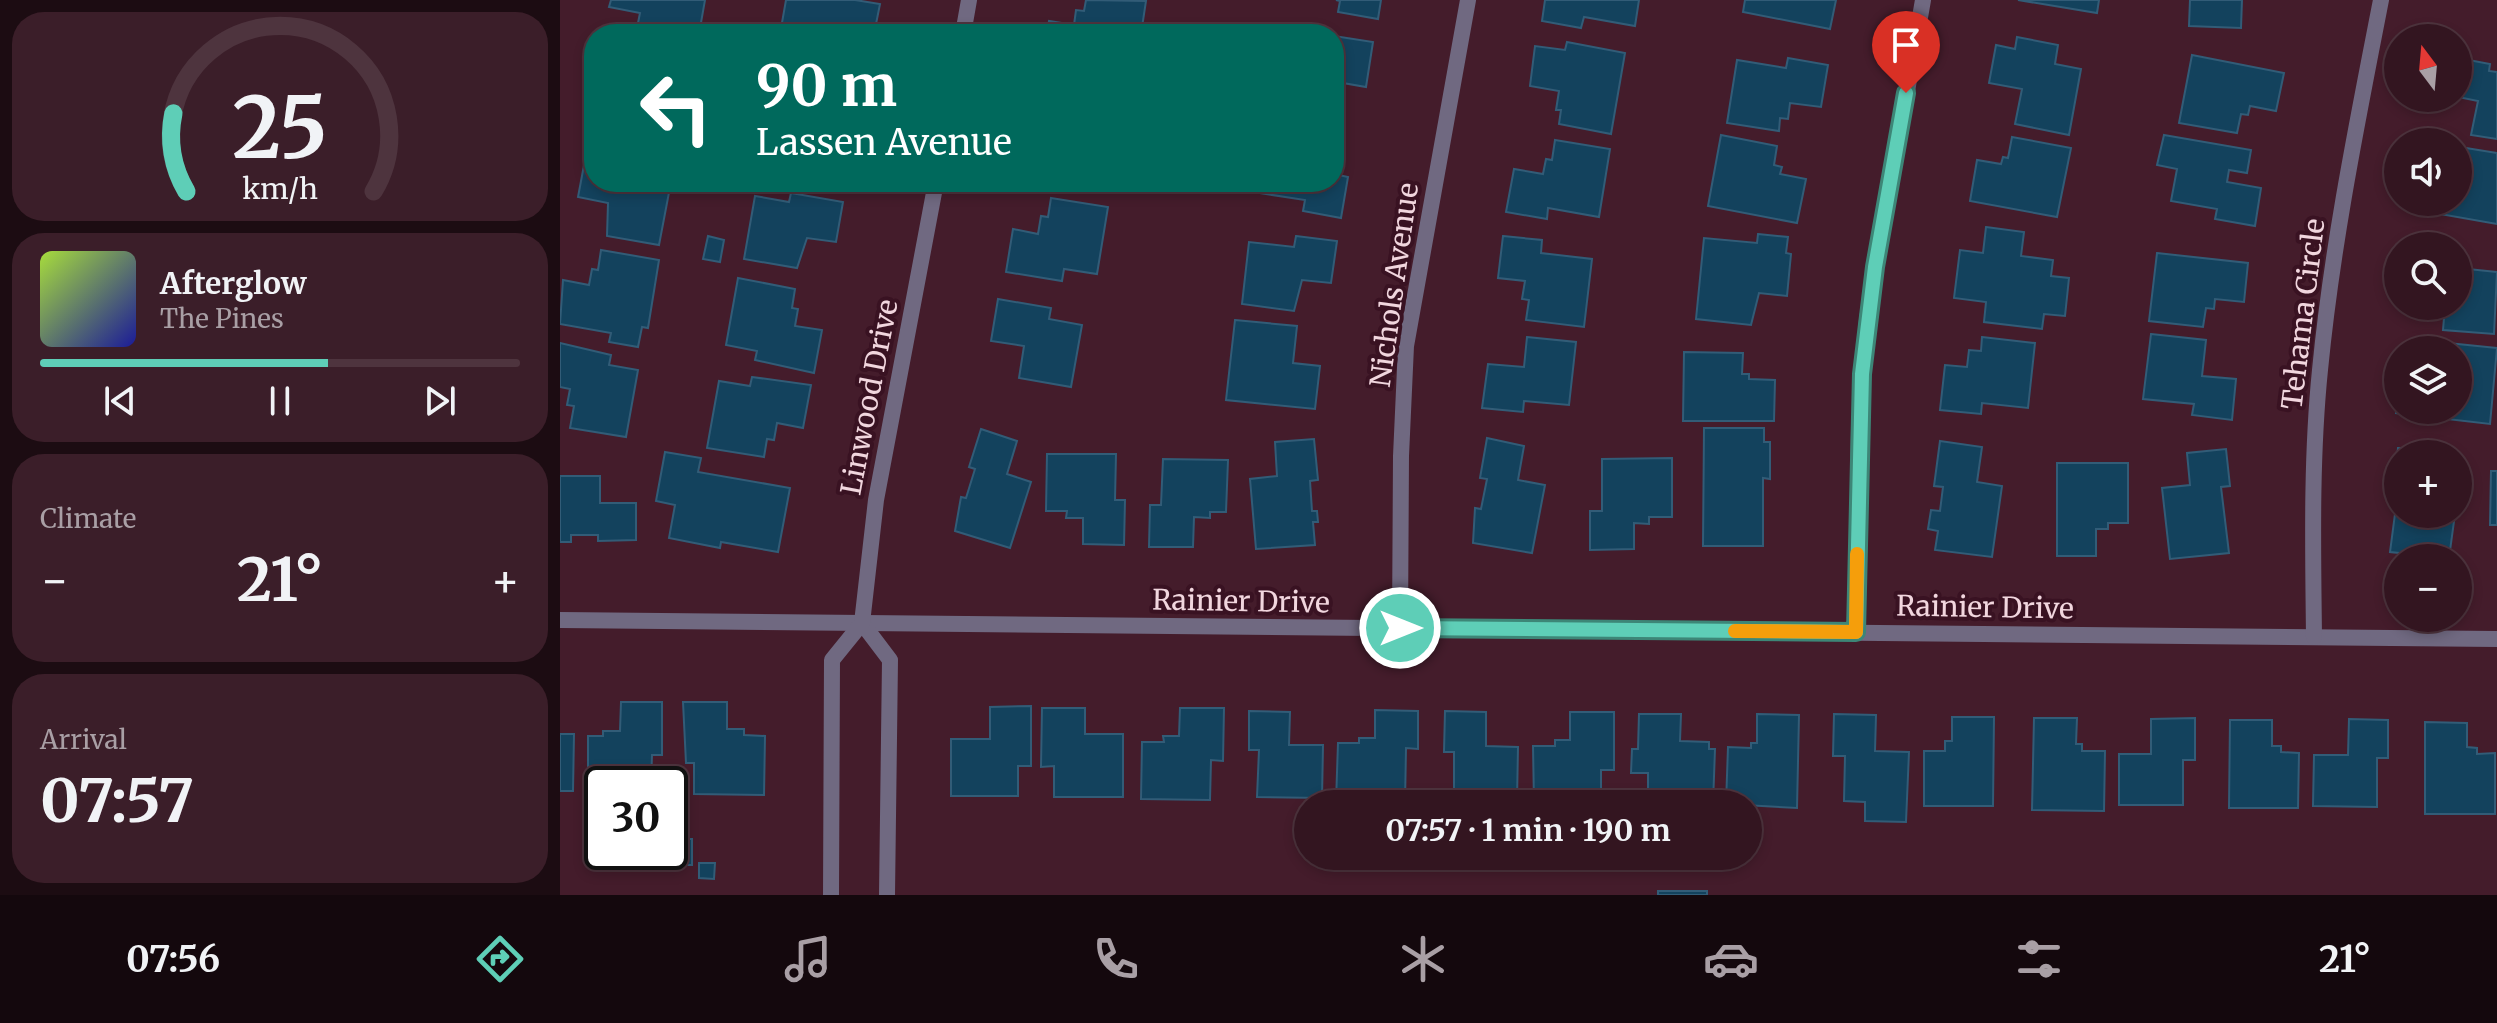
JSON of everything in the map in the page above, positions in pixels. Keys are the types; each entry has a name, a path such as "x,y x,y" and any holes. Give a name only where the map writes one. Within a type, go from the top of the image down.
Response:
{"street":[{"path":"965,24 969,0"},
{"name":"Nichols Avenue","path":"1400,628 1401,456 1406,346 1468,0"},
{"path":"1856,632 1858,467 1867,319 1923,0"},
{"name":"Tehama Circle","path":"2314,637 2315,450 2321,355 2339,223 2381,0"},
{"name":"Linwood Drive","path":"862,623 876,500 934,192"},
{"name":"Rainier Drive","path":"560,620 2497,639"},
{"path":"831,895 832,660 862,623 890,660 887,895"}],"building":[{"path":"611,0 705,0 701,24 638,23 640,13 609,7"},
{"path":"786,0 855,0 880,4 876,24 782,24"},
{"path":"1086,0 1146,1 1143,24 1074,24 1076,10 1084,11"},
{"path":"1336,0 1381,0 1378,19 1338,12 1340,1"},
{"path":"1545,0 1639,0 1635,26 1584,17 1581,28 1542,21"},
{"path":"1745,0 1836,0 1830,29 1743,12"},
{"path":"2018,0 2099,0 2097,13"},
{"path":"2190,0 2242,0 2241,28 2189,26"},
{"path":"2017,37 2058,45 2055,64 2081,69 2069,135 2015,124 2022,89 1989,83 1996,45 2015,49"},
{"path":"1344,38 1373,42 1366,87 1344,83"},
{"path":"1567,42 1625,53 1611,134 1559,124 1561,110 1556,110 1559,91 1530,86 1535,46 1565,50"},
{"path":"2192,55 2284,73 2276,111 2250,106 2248,115 2241,114 2237,133 2179,123"},
{"path":"1788,58 1828,65 1821,107 1790,103 1788,119 1780,118 1779,131 1727,123 1737,60 1786,68"},
{"path":"2472,61 2490,64 2489,71 2497,72 2497,139 2472,135 2478,101 2472,100"},
{"path":"1721,135 1777,146 1774,165 1782,167 1780,174 1806,179 1797,223 1708,206"},
{"path":"2164,135 2251,150 2247,173 2229,170 2227,182 2261,188 2255,226 2215,219 2217,209 2171,201 2177,169 2157,165"},
{"path":"2012,137 2071,148 2057,217 1970,201 1977,160 2001,164 2003,157 2008,158"},
{"path":"1555,140 1610,149 1599,217 1548,208 1547,219 1506,212 1514,169 1543,174 1546,159 1552,160"},
{"path":"2472,149 2497,153 2497,224 2451,216 2472,216"},
{"path":"584,165 584,192 669,192 659,245 607,236 608,203 578,197"},
{"path":"1344,176 1348,177 1341,218 1303,211 1305,200 1253,192 1344,192"},
{"path":"791,193 843,202 836,242 807,238 797,268 744,259 755,196 789,202"},
{"path":"1051,198 1108,207 1097,274 1064,269 1062,281 1006,272 1013,229 1038,234 1041,216 1048,217"},
{"path":"1986,227 2024,232 2021,256 2053,260 2051,276 2069,278 2065,316 2044,314 2042,329 1984,322 1986,302 1954,298 1960,250 1983,253"},
{"path":"1758,234 1788,237 1786,253 1791,254 1787,296 1759,293 1751,325 1696,319 1704,238 1757,243"},
{"path":"708,236 724,240 720,262 703,259"},
{"path":"1296,236 1337,241 1331,283 1302,280 1294,311 1242,304 1249,242 1294,247"},
{"path":"1503,236 1542,240 1541,253 1592,259 1584,327 1526,320 1529,300 1522,299 1525,281 1498,278"},
{"path":"601,250 659,260 648,328 642,327 638,347 609,342 611,333 560,324 563,280 589,285 592,269 598,270"},
{"path":"2157,253 2248,263 2244,302 2215,299 2214,309 2206,308 2203,327 2149,321"},
{"path":"2472,269 2497,272 2494,334 2443,330 2444,320 2472,320"},
{"path":"738,278 795,289 792,308 798,309 795,326 822,330 814,373 755,360 757,351 726,345"},
{"path":"998,299 1051,308 1049,319 1082,325 1071,387 1019,378 1024,346 991,341"},
{"path":"1235,320 1297,326 1293,363 1320,366 1315,409 1226,400"},
{"path":"2151,334 2206,340 2202,376 2236,379 2232,420 2192,415 2194,404 2143,399"},
{"path":"1527,337 1576,342 1569,405 1524,401 1523,412 1482,408 1488,364 1524,367"},
{"path":"1982,337 2035,343 2028,408 1982,403 1981,414 1940,410 1945,365 1967,367 1969,350 1981,351"},
{"path":"560,343 611,355 609,365 638,370 626,437 570,428 574,406 567,405 570,389 560,387"},
{"path":"2472,345 2497,348 2490,424 2472,422"},
{"path":"1684,352 1743,353 1742,374 1749,374 1749,379 1775,380 1774,421 1683,421"},
{"path":"752,377 811,385 803,428 777,423 774,440 767,439 764,457 707,448 719,381 750,386"},
{"path":"1704,428 1764,428 1764,442 1770,442 1770,479 1763,478 1763,546 1703,546"},
{"path":"981,429 1017,441 1007,474 1031,482 1010,548 955,531 961,497 966,498 975,469 969,467"},
{"path":"1487,438 1524,446 1518,480 1545,485 1532,553 1473,543 1475,508 1481,509 1487,479 1480,478"},
{"path":"1314,439 1318,480 1310,481 1312,511 1317,511 1318,522 1313,522 1315,545 1256,549 1250,479 1277,476 1275,442"},
{"path":"1940,441 1982,447 1977,482 2002,486 1992,557 1935,550 1938,531 1928,529 1931,510 1940,511 1943,487 1934,486"},
{"path":"2226,449 2230,486 2221,487 2229,553 2170,559 2162,488 2190,485 2187,453"},
{"path":"665,452 701,458 698,472 790,488 778,552 721,542 720,548 669,538 675,505 656,501"},
{"path":"1047,454 1116,454 1115,500 1125,500 1124,545 1083,544 1083,518 1066,518 1067,511 1046,511"},
{"path":"1672,458 1672,517 1649,517 1649,524 1634,523 1634,549 1590,550 1590,511 1602,511 1602,459"},
{"path":"1163,459 1228,460 1226,512 1210,512 1210,518 1194,517 1193,547 1149,547 1150,505 1161,505"},
{"path":"2057,463 2128,463 2128,523 2108,523 2108,529 2096,529 2096,556 2057,556"},
{"path":"2491,471 2497,471 2497,525 2490,525"},
{"path":"560,476 600,476 600,503 636,503 636,540 598,541 598,535 571,535 571,542 560,542"},
{"path":"2393,528 2453,528 2451,544 2391,544"},
{"path":"621,702 662,702 662,755 652,755 652,766 588,766 588,736 603,736 603,731 620,731"},
{"path":"683,702 727,702 727,729 744,729 744,735 765,736 764,795 694,794 694,763 686,763"},
{"path":"1031,706 1031,766 1018,766 1018,796 951,796 951,739 990,739 990,707"},
{"path":"1042,708 1085,708 1085,734 1123,734 1123,797 1054,797 1054,766 1041,767"},
{"path":"1180,708 1224,708 1223,761 1211,760 1210,800 1141,799 1142,742 1164,742 1163,736 1179,736"},
{"path":"1375,710 1418,711 1418,749 1406,748 1405,790 1336,790 1338,743 1359,743 1359,738 1375,738"},
{"path":"1249,711 1290,712 1289,745 1323,745 1322,790 1294,790 1294,798 1257,797 1259,750 1249,750"},
{"path":"1445,711 1486,712 1486,746 1518,747 1517,790 1454,790 1454,752 1444,752"},
{"path":"1570,712 1614,712 1614,770 1601,770 1601,790 1534,790 1533,746 1555,746 1555,740 1570,740"},
{"path":"1639,714 1681,714 1680,741 1709,742 1709,749 1715,749 1714,790 1648,790 1648,773 1631,773 1632,749 1638,749"},
{"path":"1757,714 1799,715 1797,808 1762,806 1762,790 1726,790 1728,747 1751,748 1751,743 1757,743"},
{"path":"1834,714 1876,715 1875,751 1909,752 1906,822 1865,821 1865,802 1844,801 1845,756 1833,756"},
{"path":"1952,717 1994,717 1993,806 1924,806 1924,751 1945,751 1945,741 1952,741"},
{"path":"2034,718 2077,718 2076,744 2082,744 2082,751 2105,751 2104,811 2032,810"},
{"path":"2195,718 2195,760 2183,760 2183,805 2119,805 2119,754 2151,754 2151,719"},
{"path":"2349,719 2388,720 2388,758 2377,758 2377,807 2313,806 2314,755 2348,755"},
{"path":"2230,720 2272,720 2272,746 2281,746 2281,752 2299,753 2298,808 2229,808"},
{"path":"2425,722 2467,723 2467,747 2477,748 2477,754 2495,753 2495,814 2425,814"},
{"path":"560,734 574,734 573,791 560,791"},
{"path":"688,839 692,839 692,865 688,865"},
{"path":"699,863 715,863 714,879 699,878"},
{"path":"1658,891 1707,891 1707,895 1658,895"}],"slow traffic":[{"path":"1735,631 1856,632 1857,554"}],"route":[{"path":"1400,628 1856,632 1857,480 1867,319 1906,93"}]}
